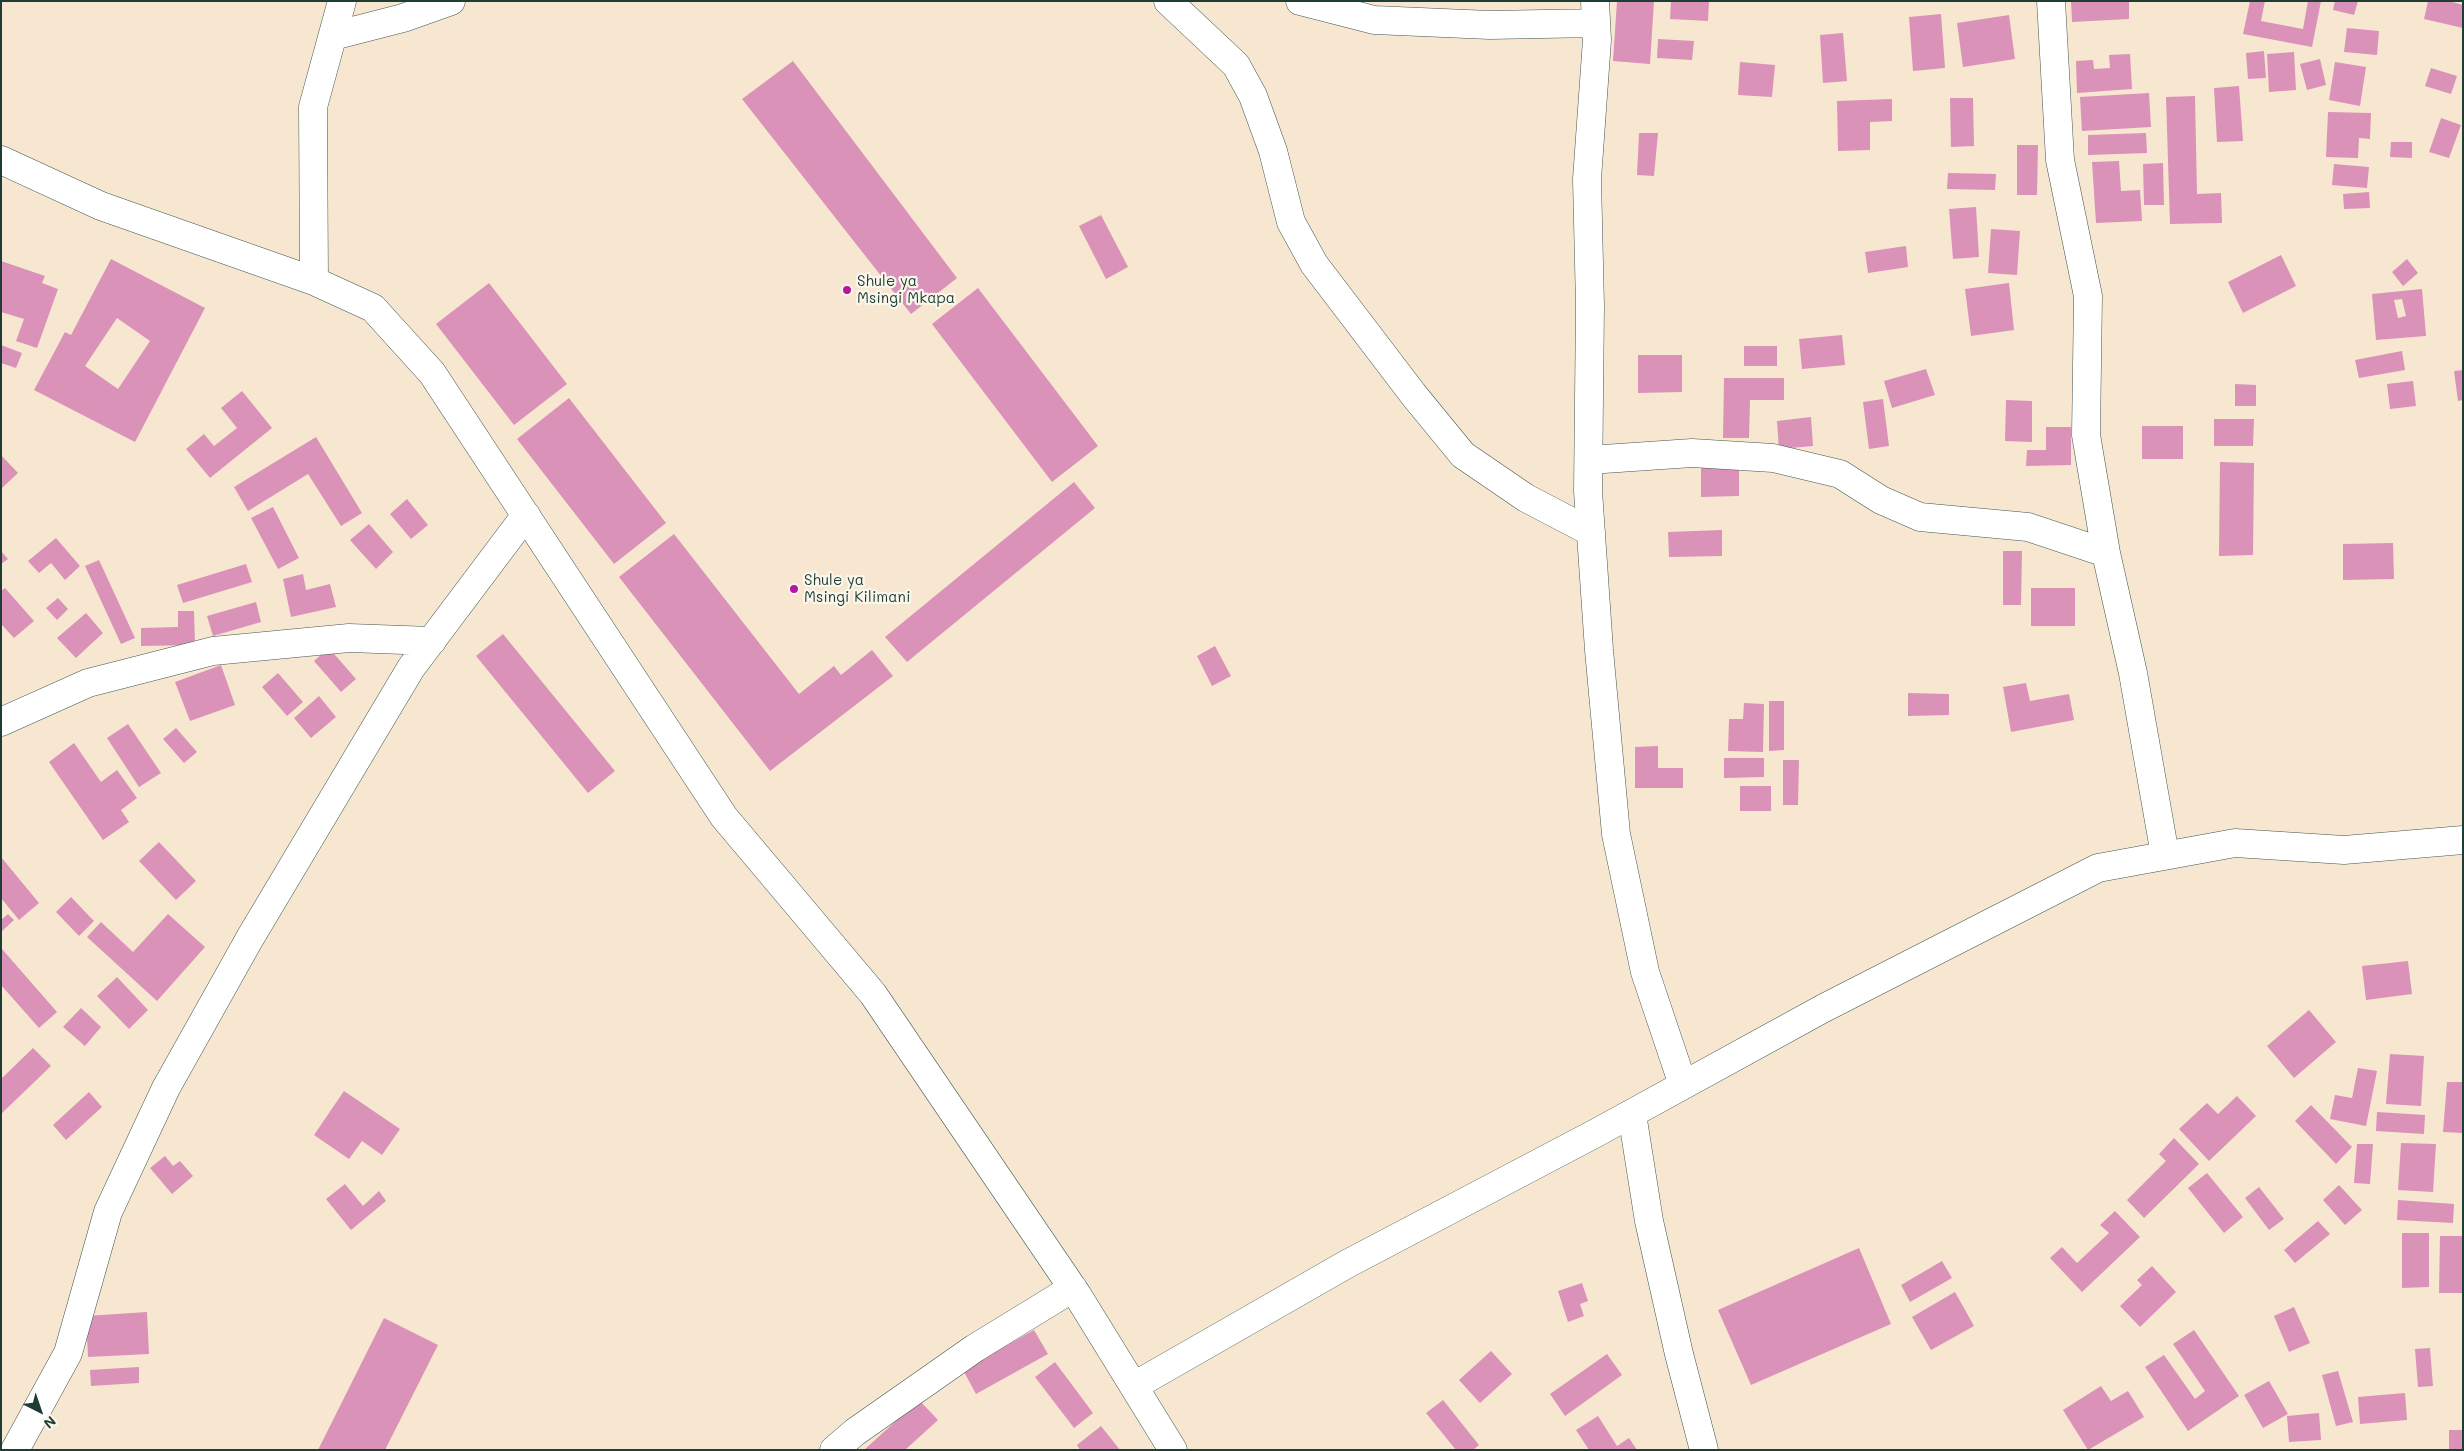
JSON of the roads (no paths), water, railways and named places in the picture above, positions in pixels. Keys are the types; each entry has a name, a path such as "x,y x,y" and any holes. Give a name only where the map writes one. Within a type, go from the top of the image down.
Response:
{"street":[{"path":"314,281 313,107 342,1"},
{"path":"333,36 403,18 451,1"},
{"path":"1168,1 1236,65 1253,96 1273,151 1291,222 1314,264 1413,394 1463,455 1526,498 1591,532"},
{"path":"1300,1 1374,20 1490,25 1596,12 1597,40 1587,179 1590,306 1589,460 1591,532 1616,834 1645,972 1683,1085"},
{"path":"2050,1 2060,160 2088,296 2086,435 2106,553 2133,674 2165,856"},
{"path":"1,160 101,206 314,281 374,308 432,372 724,817 873,994 1073,1288 1173,1450"},
{"path":"1589,460 1692,453 1773,458 1840,474 1881,500 1920,517 2028,527 2106,553"},
{"path":"15,1450 68,1353 108,1212 166,1088 250,938 411,668 526,516"},
{"path":"1,722 88,683 213,651 349,638 432,641"},
{"path":"1134,1386 1347,1264 1632,1114 1824,1008 2098,868 2235,843 2344,850 2463,840"},
{"path":"1632,1114 1649,1221 1679,1354 1704,1450"},
{"path":"834,1450 855,1432 975,1348 1073,1288"}],"place":[{"name":"Shule ya Msingi Mkapa","path":"847,290"},
{"name":"Shule ya Msingi Kilimani","path":"794,589"}]}
